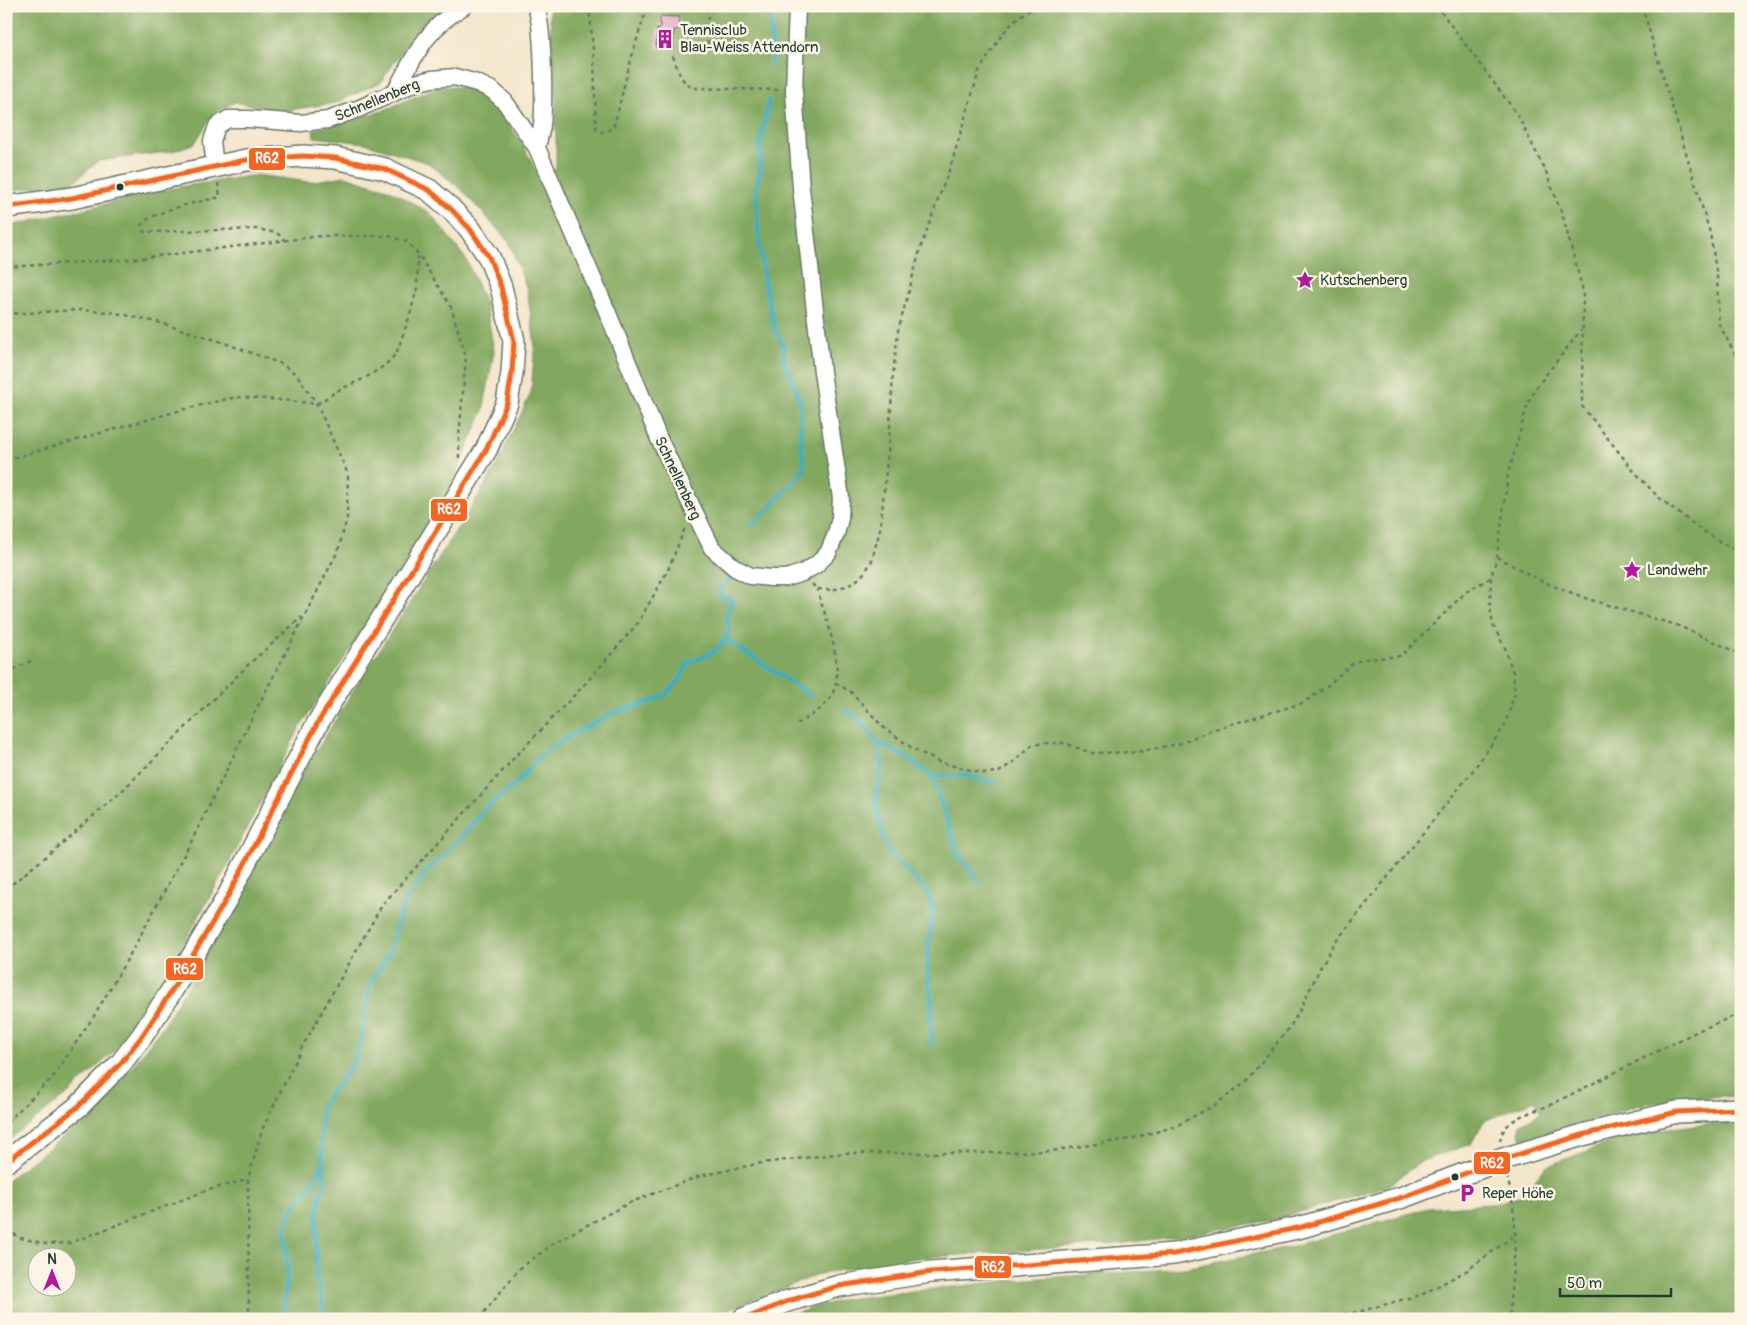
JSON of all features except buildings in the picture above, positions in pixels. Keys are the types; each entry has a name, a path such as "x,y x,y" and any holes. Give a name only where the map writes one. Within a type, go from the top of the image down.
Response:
{"main road":[{"path":"6,207 72,198 246,160 303,156 334,158 385,168 429,190 470,229 488,257 501,287 514,341 512,373 506,403 475,471 317,724 227,898 174,987 142,1036 121,1063 79,1106 6,1162"},
{"path":"743,1319 788,1301 839,1286 931,1272 1174,1254 1238,1241 1302,1227 1403,1197 1503,1159 1586,1134 1677,1112 1741,1110"}],"street":[{"path":"396,90 422,44 433,30 464,6"},
{"path":"535,6 538,11 540,24 543,96 542,126 537,148"},
{"name":"Schnellenberg","path":"215,167 212,141 217,126 228,119 301,124 328,120 358,109 396,90 432,79 455,77 477,83 492,90 506,102 537,148 659,439 712,548 735,568 751,576 786,578 802,574 816,565 828,553 838,526 841,498 822,372 801,188 794,91 797,6"}],"path":[{"path":"589,6 594,59 596,129 604,133 613,128 631,57 648,6"},
{"path":"708,6 708,44"},
{"path":"817,589 832,590 849,585 861,577 871,563 880,530 898,331 921,246 952,162 979,71 1003,33 1018,17 1035,6"},
{"path":"1435,6 1440,10 1517,114 1546,172 1563,216 1583,291 1581,330 1582,406 1633,470 1658,497 1698,527 1727,546 1741,552"},
{"path":"1642,6 1710,233 1717,276 1719,324 1741,365"},
{"path":"673,56 681,78 687,85 694,88 794,91"},
{"path":"215,167 220,197 182,206 148,219 141,225 144,232 256,229 277,233 286,240"},
{"path":"6,267 134,259 321,236 389,236 407,242 418,255 451,307 466,358 459,437 459,459 475,471"},
{"path":"6,460 185,409 236,397 317,404 384,366 396,354 407,325 417,288 418,255"},
{"path":"6,314 79,310 111,312 157,322 219,341 282,364 297,375 317,404 348,474 347,518 338,551 303,616 192,840 132,951 94,1016 52,1078 6,1123"},
{"path":"479,1319 519,1269 556,1241 629,1203 700,1176 762,1163 845,1153 983,1154 1050,1151 1130,1139 1174,1127 1215,1105 1246,1080 1285,1033 1301,1008 1334,944 1471,773 1504,727 1515,693 1513,673 1505,648 1493,625 1490,606 1491,577 1497,557 1508,475 1528,403 1538,385 1581,330"},
{"path":"248,1319 248,1179 262,1130 302,1047 382,905 514,758 586,682 638,622 668,570 693,510"},
{"path":"1497,557 1542,582 1588,599 1680,626 1741,654"},
{"path":"797,724 816,713 830,697 836,683 832,638 817,589 802,574"},
{"path":"836,683 851,692 883,727 912,748 939,762 982,773 999,772 1015,761 1032,745 1046,742 1064,743 1091,753 1137,752 1178,744 1218,728 1303,703 1327,686 1353,663 1365,659 1401,656 1466,592 1491,577"},
{"path":"6,889 123,790 241,671 303,616"},
{"path":"6,674 34,659"},
{"path":"1510,1319 1515,1235 1508,1181 1500,1141 1502,1131 1507,1125 1524,1114 1548,1106 1700,1030 1741,1013"},
{"path":"6,1230 21,1238 46,1244 70,1242 205,1191 248,1179"},
{"path":"1305,1319 1358,1312 1423,1294 1466,1271 1515,1235"}],"green space":[{"path":"6,6 446,6 410,40 381,82 335,103 283,111 235,102 213,114 195,143 173,151 98,161 74,182 6,191"},
{"path":"549,6 1741,6 1741,1097 1720,1096 1643,1104 1523,1140 1519,1133 1521,1124 1541,1113 1535,1100 1484,1121 1471,1144 1424,1160 1387,1186 1273,1220 1180,1236 1116,1244 916,1258 823,1273 723,1311 710,1319 6,1319 6,1181 80,1124 132,1067 163,1026 199,968 292,791 355,688 493,473 531,393 535,346 527,289 509,242 461,189 428,163 365,143 314,137 313,130 382,111 440,86 467,88 497,109 521,141 537,173 556,170 556,93"},
{"path":"257,175 309,182 345,176 390,190 430,213 466,259 486,306 494,351 483,412 442,506 299,729 225,870 149,1005 114,1051 67,1095 6,1142 6,227 179,187"},
{"path":"1741,1121 1741,1319 775,1319 845,1299 1014,1280 1185,1268 1289,1247 1428,1208 1492,1204 1522,1196 1545,1167 1639,1131"}],"waterway":[{"path":"771,64 772,6"},
{"path":"749,526 757,521 803,472 804,458 801,445 800,401 783,357 784,347 775,330 764,280 758,229 756,189 760,173 760,144 769,100"},
{"path":"326,1319 316,1274 317,1213 325,1180 321,1143 321,1111 326,1099 351,1067 360,1042 370,984 389,954 402,906 426,872 458,841 485,809 520,780 541,755 575,733 616,712 653,701 668,693 679,681 688,663 708,655 719,647 727,635 727,612 733,601 731,598 721,597 719,593 720,589 733,576"},
{"path":"726,639 811,696"},
{"path":"845,710 856,717 878,742 882,765 875,800 881,830 889,852 928,893 933,911 927,961 931,998 931,1045"},
{"path":"878,742 911,760 931,776 958,855 979,881"},
{"path":"931,776 965,775 996,783"},
{"path":"282,1319 288,1273 285,1230 293,1208 312,1185 322,1164"}],"transit line":[{"name":"R62","path":"6,207 72,198 246,160 303,156 335,158 385,169 429,190 470,229 489,257 501,287 514,341 512,373 507,403 486,450 317,724 227,898 174,987 142,1036 121,1063 79,1106 6,1162"},
{"name":"R62","path":"744,1319 788,1301 839,1286 931,1272 1174,1254 1302,1227 1403,1197 1503,1159 1586,1134 1677,1112 1741,1109"}],"place":[{"name":"Tennisclub Blau-Weiss Attendorn","path":"665,39"},
{"name":"Kutschenberg","path":"1305,280"},
{"name":"Landwehr","path":"1632,570"},
{"name":"Reper Höhe","path":"1467,1193"}]}
